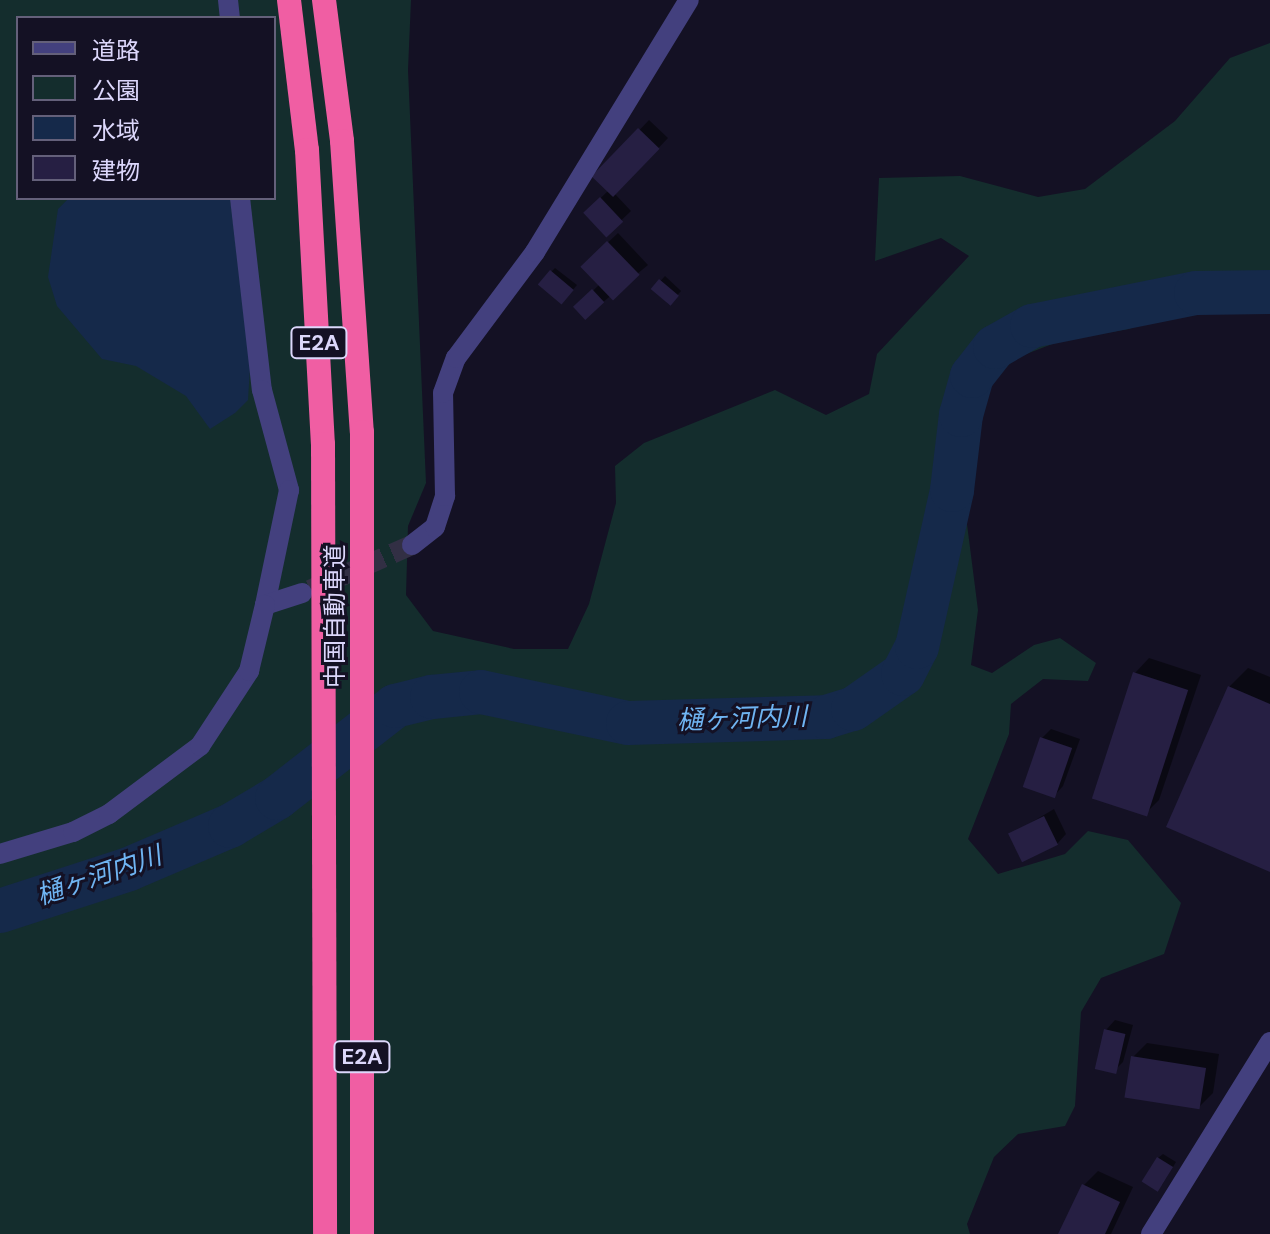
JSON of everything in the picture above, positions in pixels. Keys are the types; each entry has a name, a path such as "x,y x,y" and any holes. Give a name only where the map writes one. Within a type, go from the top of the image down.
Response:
{"highway":[{"name":"中国自動車道","path":"289,0 317,285 325,687 325,1234"},
{"name":"中国自動車道","path":"324,0 342,141 360,402 364,652 362,1234"}],"street":[{"path":"412,545 435,527 445,496 443,393 456,358 535,252 689,0"},
{"path":"0,854 73,832 109,814 200,746 249,671 289,490 262,390 240,200"},
{"path":"265,605 302,593"},
{"path":"1151,1234 1270,1042"}],"green space":[{"path":"0,0 411,0 408,70 426,483 408,526 406,595 433,631 514,649 568,649 589,604 616,503 615,466 644,443 775,390 826,415 869,394 877,354 969,256 941,238 875,261 879,178 960,176 1038,197 1085,189 1175,121 1230,58 1270,43 1270,284 1216,285 1129,329 1060,341 1016,358 985,387 969,426 962,485 978,610 971,665 992,673 1034,645 1060,638 1096,663 1088,681 1043,679 1011,704 1009,734 968,839 998,874 1065,854 1088,831 1128,840 1181,903 1164,954 1101,978 1081,1012 1075,1106 1065,1126 1018,1134 994,1157 967,1224 970,1234 0,1234"}],"water":[{"path":"67,200 230,200 250,367 248,400 235,413 210,429 186,396 136,366 102,359 57,306 48,277 58,209"}],"building":[{"path":"638,128 660,149 613,197 591,176"},
{"path":"600,197 623,222 606,238 583,213"},
{"path":"607,241 640,275 613,301 580,267"},
{"path":"550,270 574,290 562,304 538,285"},
{"path":"659,279 679,296 671,306 651,289"},
{"path":"592,289 604,302 585,320 573,307"},
{"path":"1133,672 1188,690 1147,816 1092,798"},
{"path":"1228,686 1270,704 1270,872 1166,827"},
{"path":"1040,737 1072,748 1055,798 1023,787"},
{"path":"1044,816 1058,845 1022,862 1008,834"},
{"path":"1104,1029 1125,1034 1116,1074 1095,1069"},
{"path":"1131,1056 1206,1068 1199,1109 1124,1097"},
{"path":"1157,1157 1173,1167 1158,1192 1142,1182"},
{"path":"1082,1184 1120,1202 1105,1234 1058,1234"}],"waterway":[{"name":"樋ヶ河内川","path":"0,911 129,869 230,826 277,798 395,706 432,697 481,692 628,723 826,717 853,709 903,674 917,647 952,490 961,415 972,376 995,347 1032,326 1196,293 1270,292"}],"tunnel":[{"path":"310,590 412,545"}]}
